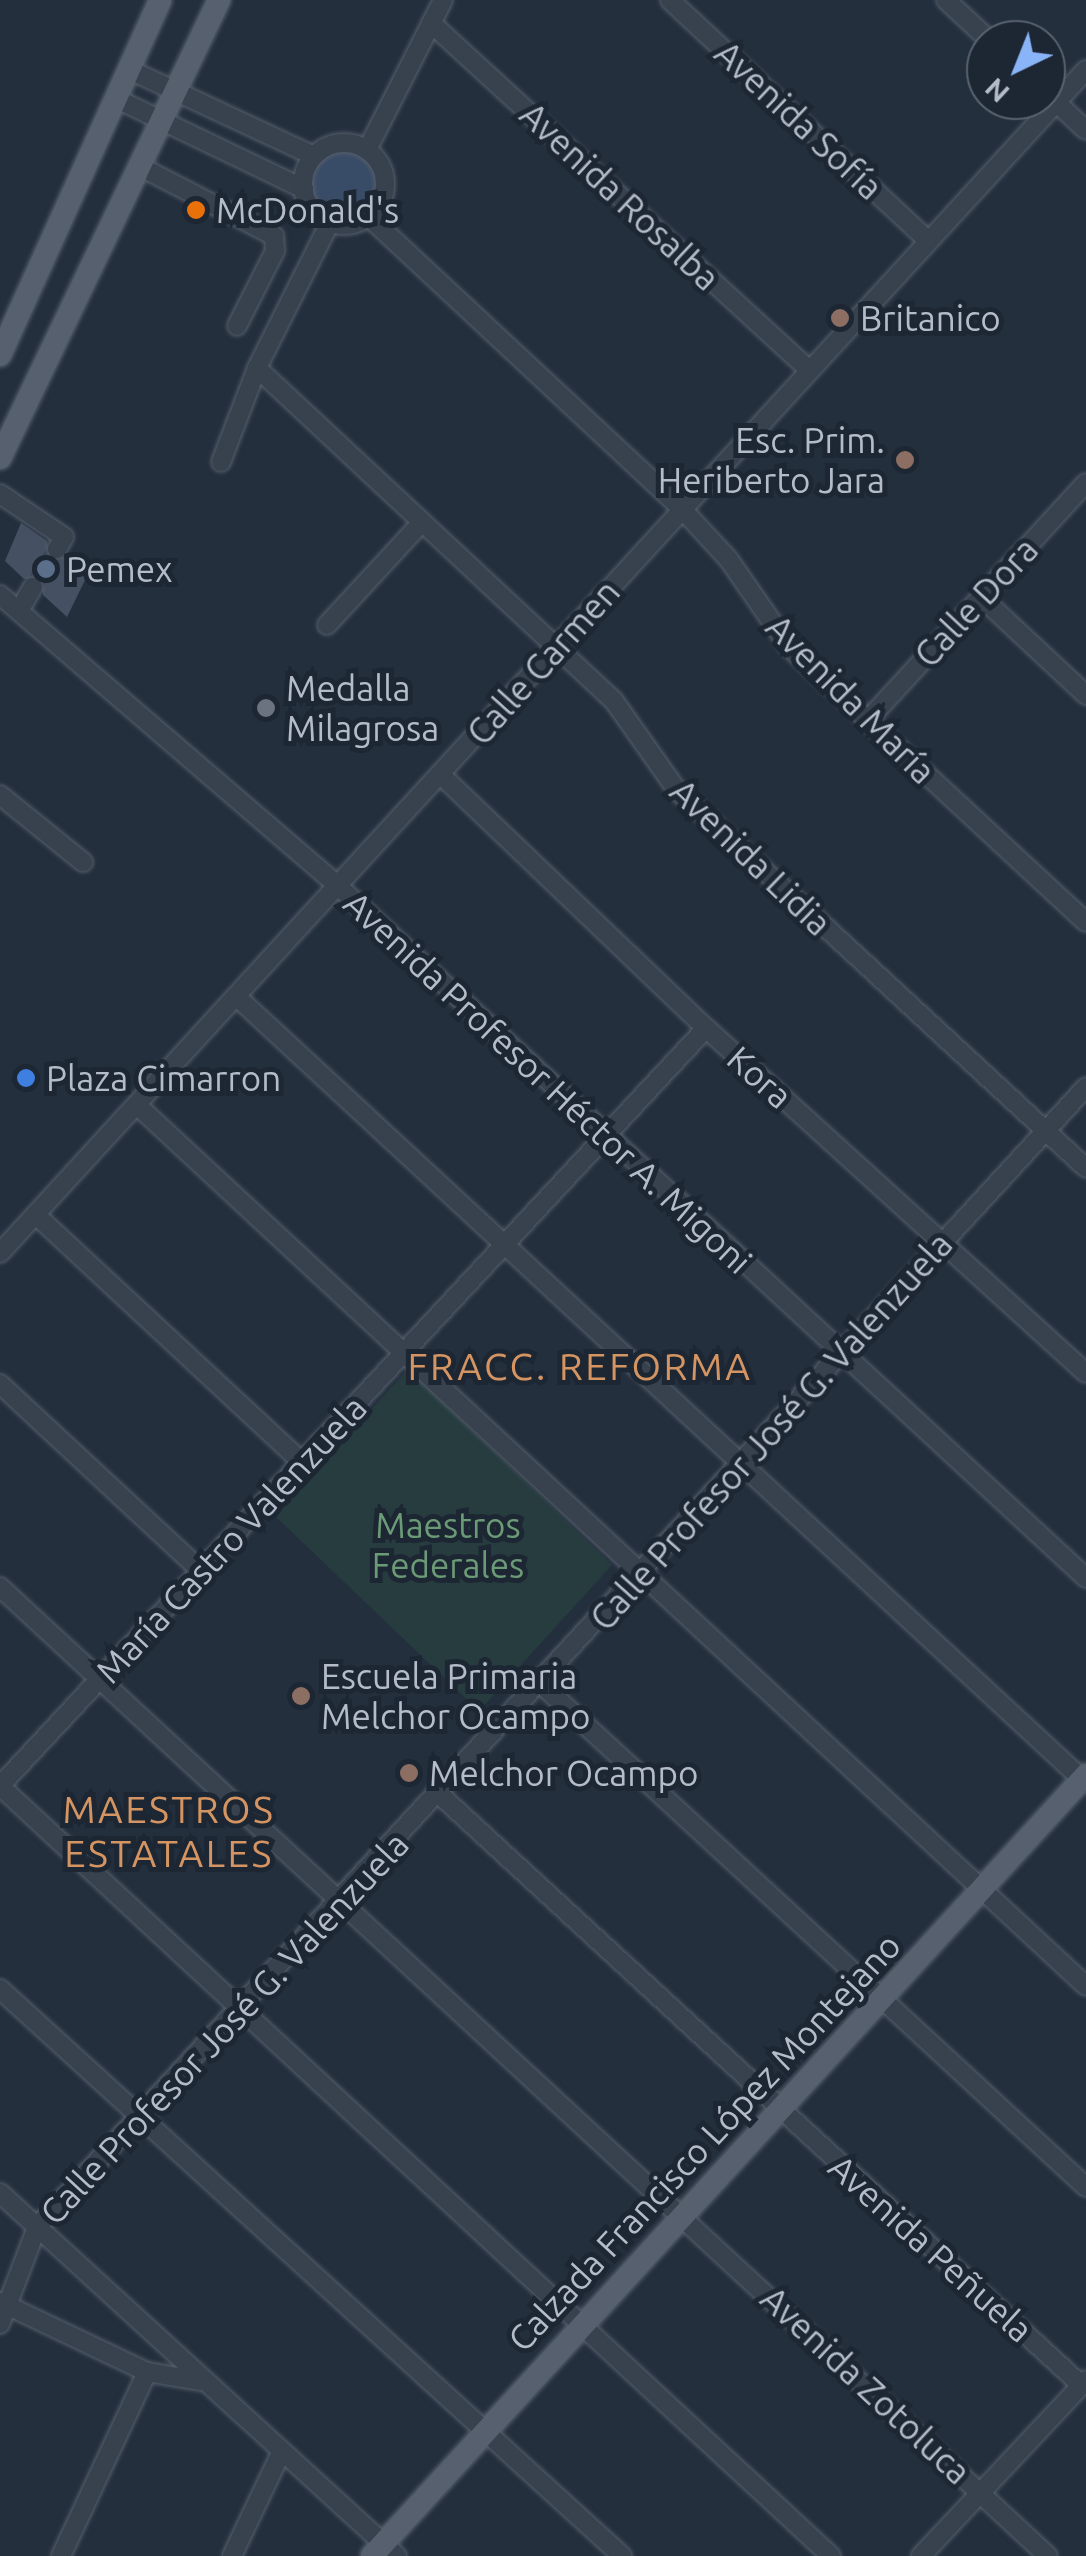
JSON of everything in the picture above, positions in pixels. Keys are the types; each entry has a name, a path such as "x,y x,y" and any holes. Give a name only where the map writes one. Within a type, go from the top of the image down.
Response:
{"main road":[{"path":"0,355 160,0"},
{"path":"0,458 219,0"},
{"name":"Calzada Francisco López Montejano","path":"384,2552 582,2326 1085,1779"}],"street":[{"path":"367,150 442,0"},
{"name":"Avenida Sofía","path":"670,0 928,241"},
{"path":"946,0 968,20"},
{"name":"Avenida Rosalba","path":"432,23 808,370"},
{"path":"128,69 314,156"},
{"name":"Calle Carmen","path":"1066,85 1086,70"},
{"path":"115,98 304,189"},
{"path":"1066,111 1086,130"},
{"name":"Calle Carmen","path":"0,1254 928,241 1031,120"},
{"path":"339,143 367,150 378,161 385,191 369,217 330,222 312,209 304,189 314,156 339,143"},
{"path":"140,167 274,236 276,250 236,326"},
{"name":"Avenida María","path":"369,217 682,510 729,560 790,648 1086,922"},
{"path":"220,462 257,368 330,222"},
{"name":"Avenida Lidia","path":"257,368 614,701 676,790 1086,1168"},
{"name":"Calle Dora","path":"867,721 1084,489"},
{"path":"0,494 64,536 57,549"},
{"path":"328,626 422,522"},
{"path":"19,612 34,587"},
{"name":"Avenida Profesor Héctor A. Migoni","path":"0,595 338,886 602,1136 1086,1578"},
{"path":"981,597 1086,694"},
{"name":"Kora","path":"441,776 706,1028 1086,1373"},
{"path":"0,795 83,862"},
{"path":"237,997 1085,1779"},
{"name":"María Castro Valenzuela","path":"0,1786 706,1028"},
{"name":"Calle Profesor José G. Valenzuela","path":"0,2324 4,2304 38,2227 136,2115 439,1794 1086,1087"},
{"path":"138,1106 1086,1986"},
{"path":"36,1215 302,1462"},
{"path":"0,1384 200,1570"},
{"name":"Avenida Zotoluca","path":"0,1586 1048,2556"},
{"path":"540,1683 1086,2186"},
{"path":"0,1786 831,2556"},
{"name":"Avenida Peñuela","path":"439,1794 780,2110 1084,2383"},
{"path":"0,1989 622,2556"},
{"path":"0,2193 384,2552"},
{"path":"4,2304 146,2372 201,2380"},
{"path":"60,2556 146,2372"},
{"path":"921,2556 1084,2383"},
{"path":"232,2556 281,2453"}],"green space":[{"name":"Maestros Federales","path":"408,1369 612,1565 479,1711 275,1516"}],"water":[{"path":"343,145 356,147 367,155 375,166 375,192 367,203 356,211 343,213 330,211 319,203 311,192 309,179 311,166 319,155 330,147"}],"building":[{"name":"Pemex","path":"21,523 47,541 50,559 66,557 86,578 67,617 43,595 40,577 24,579 5,561"}],"tunnel":[{"path":"33,587 57,549"}],"place":[{"name":"McDonald's","path":"196,210"},
{"name":"Britanico","path":"840,318"},
{"name":"Esc. Prim. Heriberto Jara","path":"905,460"},
{"name":"Pemex","path":"46,569"},
{"name":"Medalla Milagrosa","path":"266,708"},
{"name":"Plaza Cimarron","path":"26,1078"},
{"name":"Escuela Primaria Melchor Ocampo","path":"301,1696"},
{"name":"Melchor Ocampo","path":"409,1773"}],"district":[{"name":"FRACC. REFORMA","path":"580,1367"},
{"name":"MAESTROS ESTATALES","path":"169,1832"}]}
